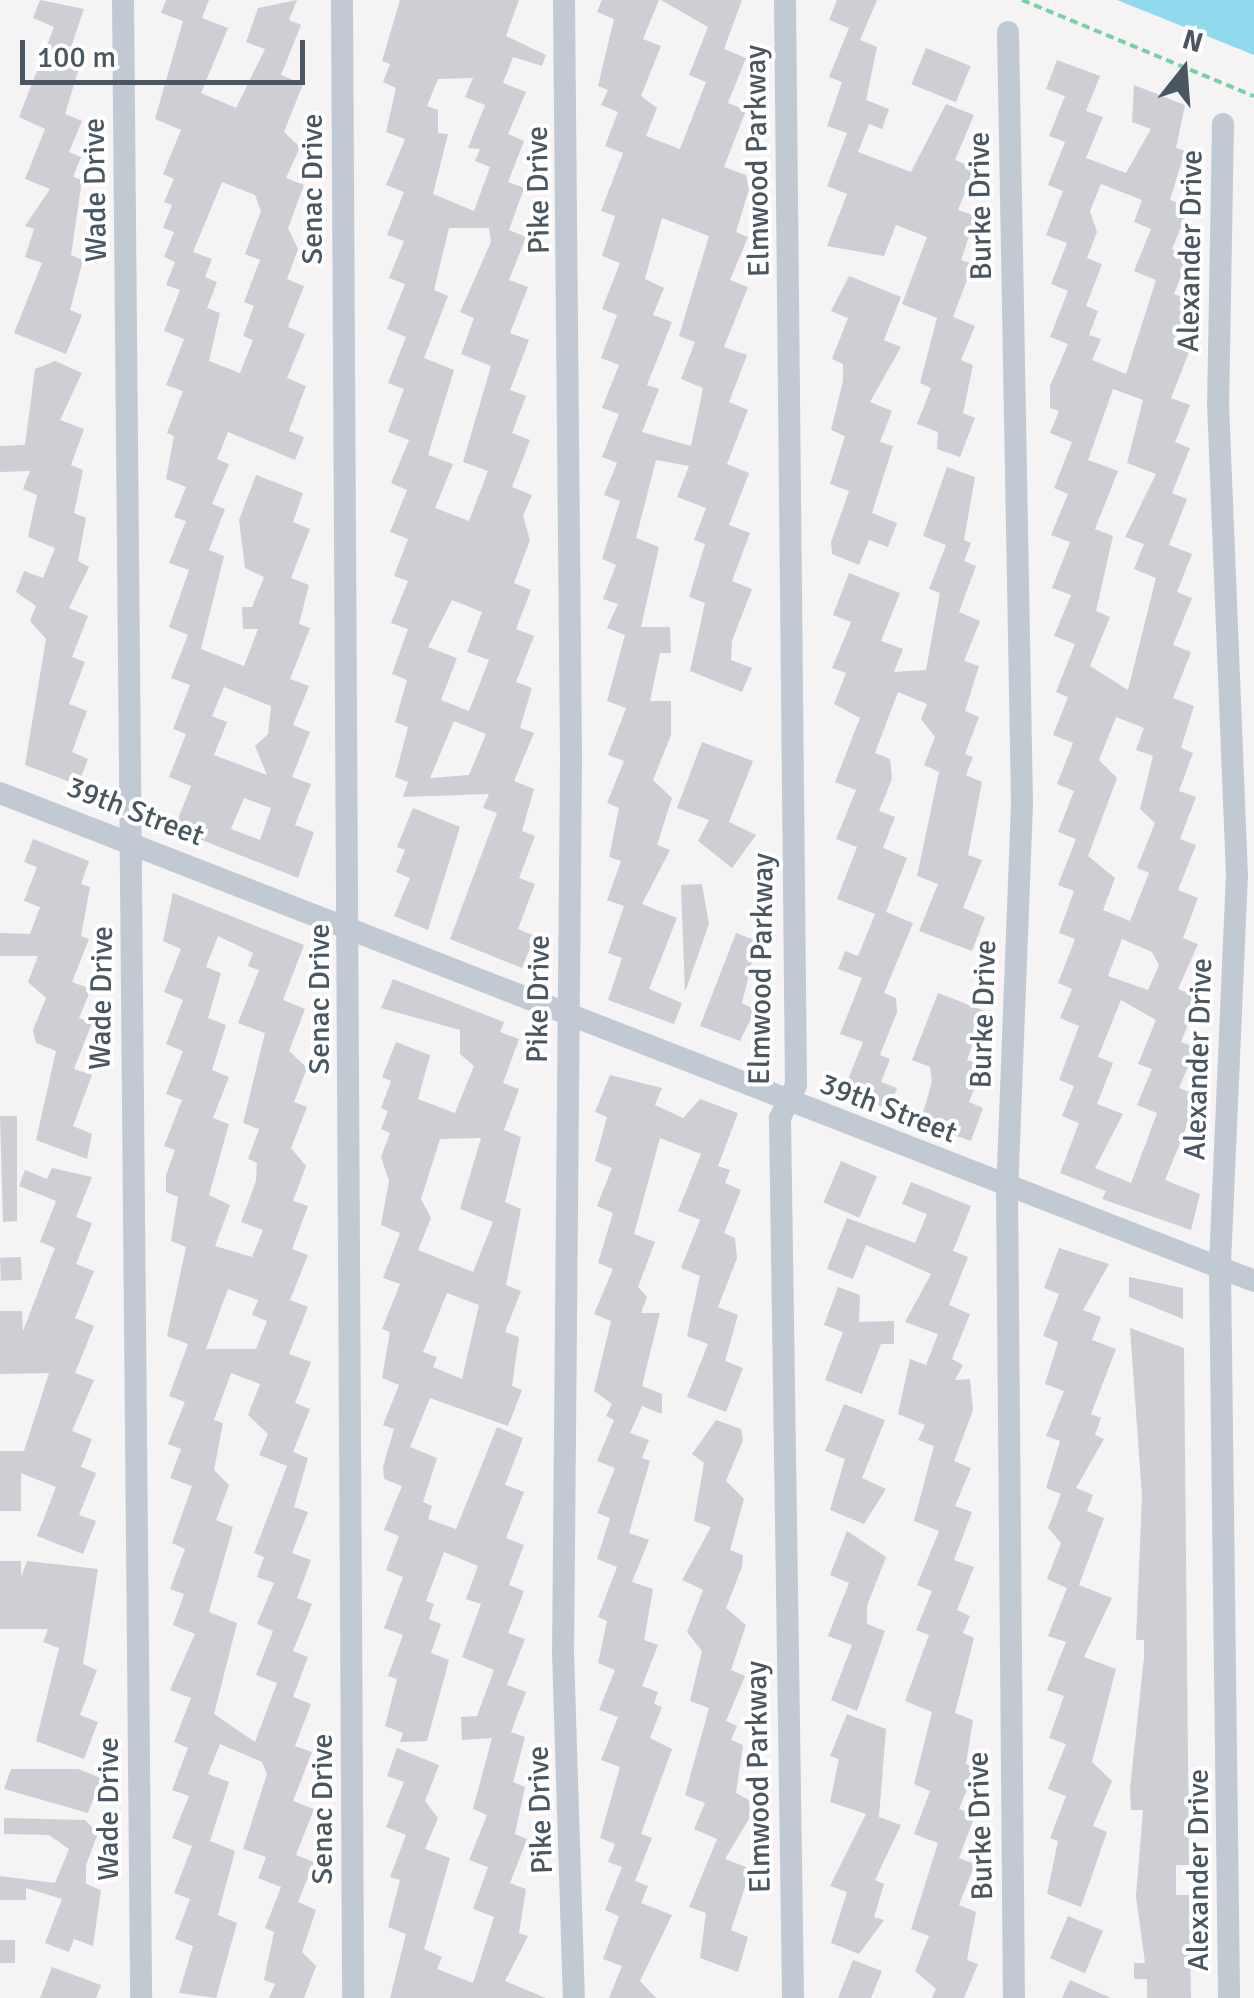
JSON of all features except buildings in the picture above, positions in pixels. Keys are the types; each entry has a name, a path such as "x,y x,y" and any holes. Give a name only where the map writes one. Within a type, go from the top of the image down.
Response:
{"street":[{"name":"Wade Drive","path":"123,0 136,844 128,1206 141,1998"},
{"name":"Senac Drive","path":"342,0 353,1998"},
{"name":"Pike Drive","path":"564,0 568,1014 563,1652 574,1998"},
{"name":"Elmwood Parkway","path":"784,0 796,1046 788,1103 780,1118 792,1998"},
{"name":"Burke Drive","path":"1008,32 1022,804 1006,1187 1014,1998"},
{"name":"Alexander Drive","path":"1223,124 1218,403 1237,874 1220,1268 1229,1998"},
{"name":"39th Street","path":"0,793 788,1103 1254,1281"}],"path":[{"path":"1022,0 1254,96"}],"water":[{"path":"1117,0 1254,0 1254,55"}]}
